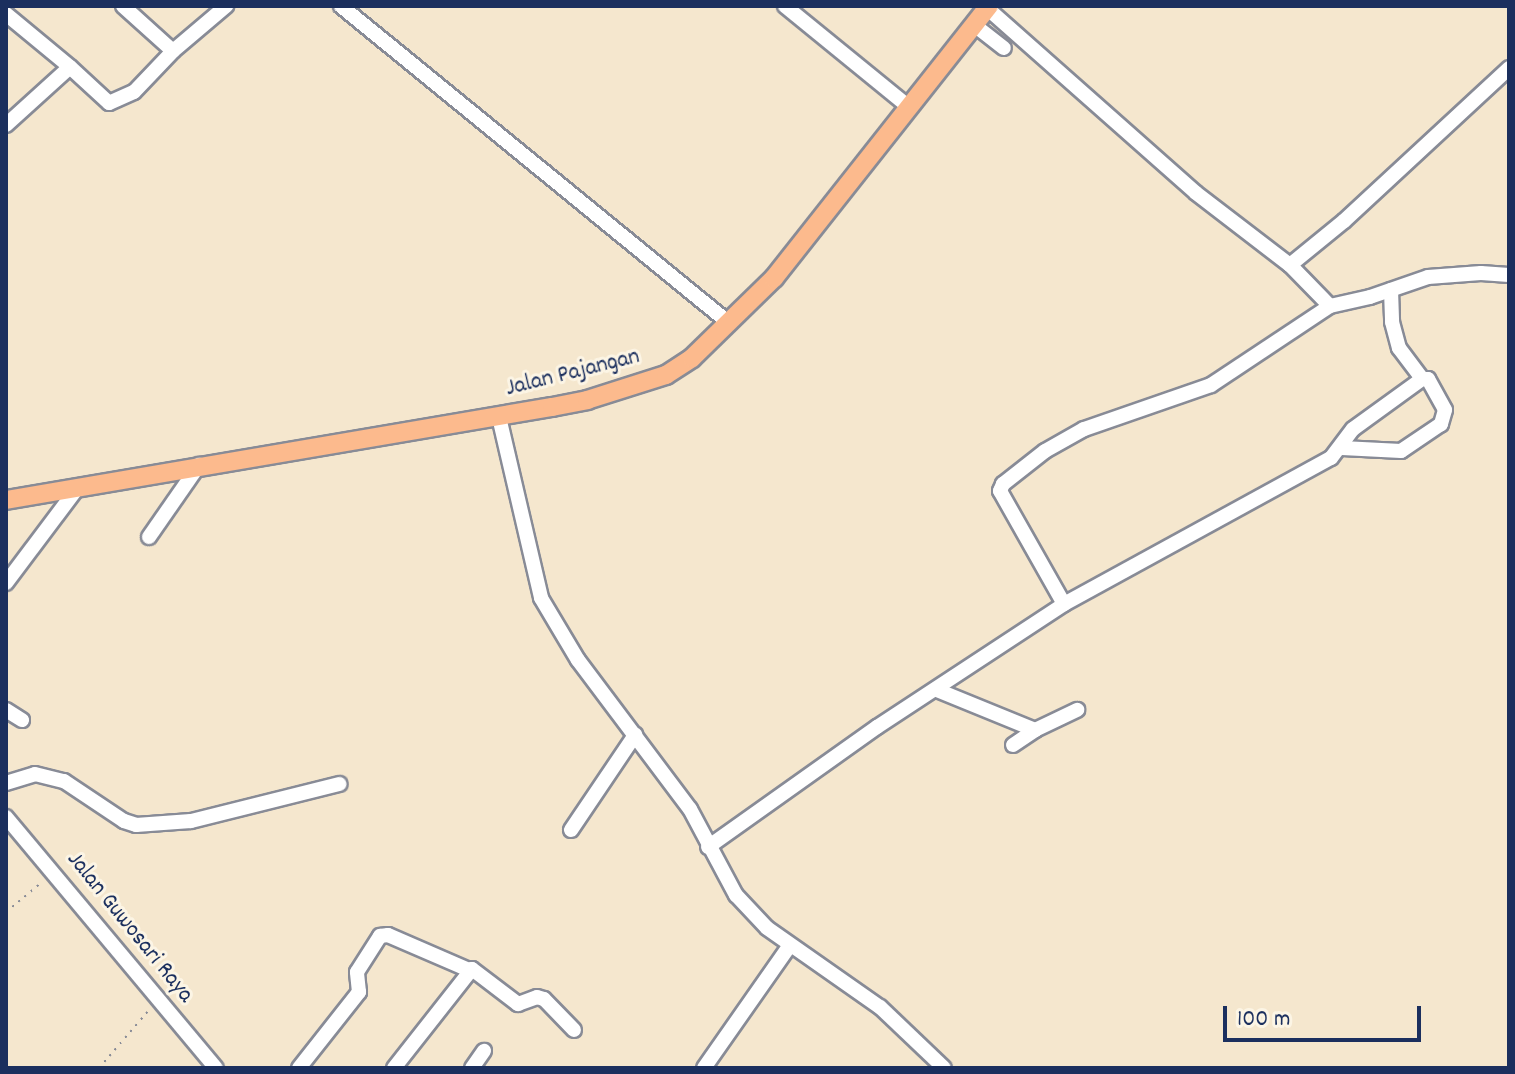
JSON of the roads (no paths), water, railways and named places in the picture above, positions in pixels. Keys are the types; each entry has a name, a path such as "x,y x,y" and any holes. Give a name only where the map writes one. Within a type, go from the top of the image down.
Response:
{"main road":[{"name":"Jalan Pajangan","path":"6,500 199,465 499,417 587,400 666,375 692,358 774,278 988,7"}],"street":[{"path":"123,6 173,51"},
{"path":"6,14 109,103 144,84 173,51 226,6"},
{"path":"341,6 729,323"},
{"path":"785,6 909,107"},
{"path":"988,7 1196,193 1290,265 1330,306"},
{"path":"973,24 1004,48"},
{"path":"6,125 70,67"},
{"path":"1290,265 1344,221 1509,68"},
{"path":"1064,604 1000,491 1003,484 1045,451 1084,429 1211,385 1330,306 1428,277 1481,273 1509,275"},
{"path":"1391,290 1392,322 1399,348 1422,379"},
{"path":"708,847 877,727 1064,604 1331,458 1342,448 1353,429 1422,379 1428,379 1445,410 1441,424 1401,451 1342,448"},
{"path":"499,417 541,598 578,660 690,809 736,895 752,914 790,945 880,1007 944,1068"},
{"path":"149,537 199,465"},
{"path":"6,583 78,487"},
{"path":"937,690 1035,730"},
{"path":"6,710 22,720"},
{"path":"1013,745 1035,730 1077,710"},
{"path":"571,830 635,735"},
{"path":"6,783 35,774 64,781 124,821 136,825 191,821 339,784"},
{"name":"Jalan Guwosari Raya","path":"6,817 55,871 215,1068"},
{"path":"299,1068 359,992 357,972 380,936 388,935 469,970 478,970 518,1004 537,997 544,999 574,1030"},
{"path":"704,1068 790,945"},
{"path":"394,1068 469,970"},
{"path":"472,1068 484,1051"}]}
